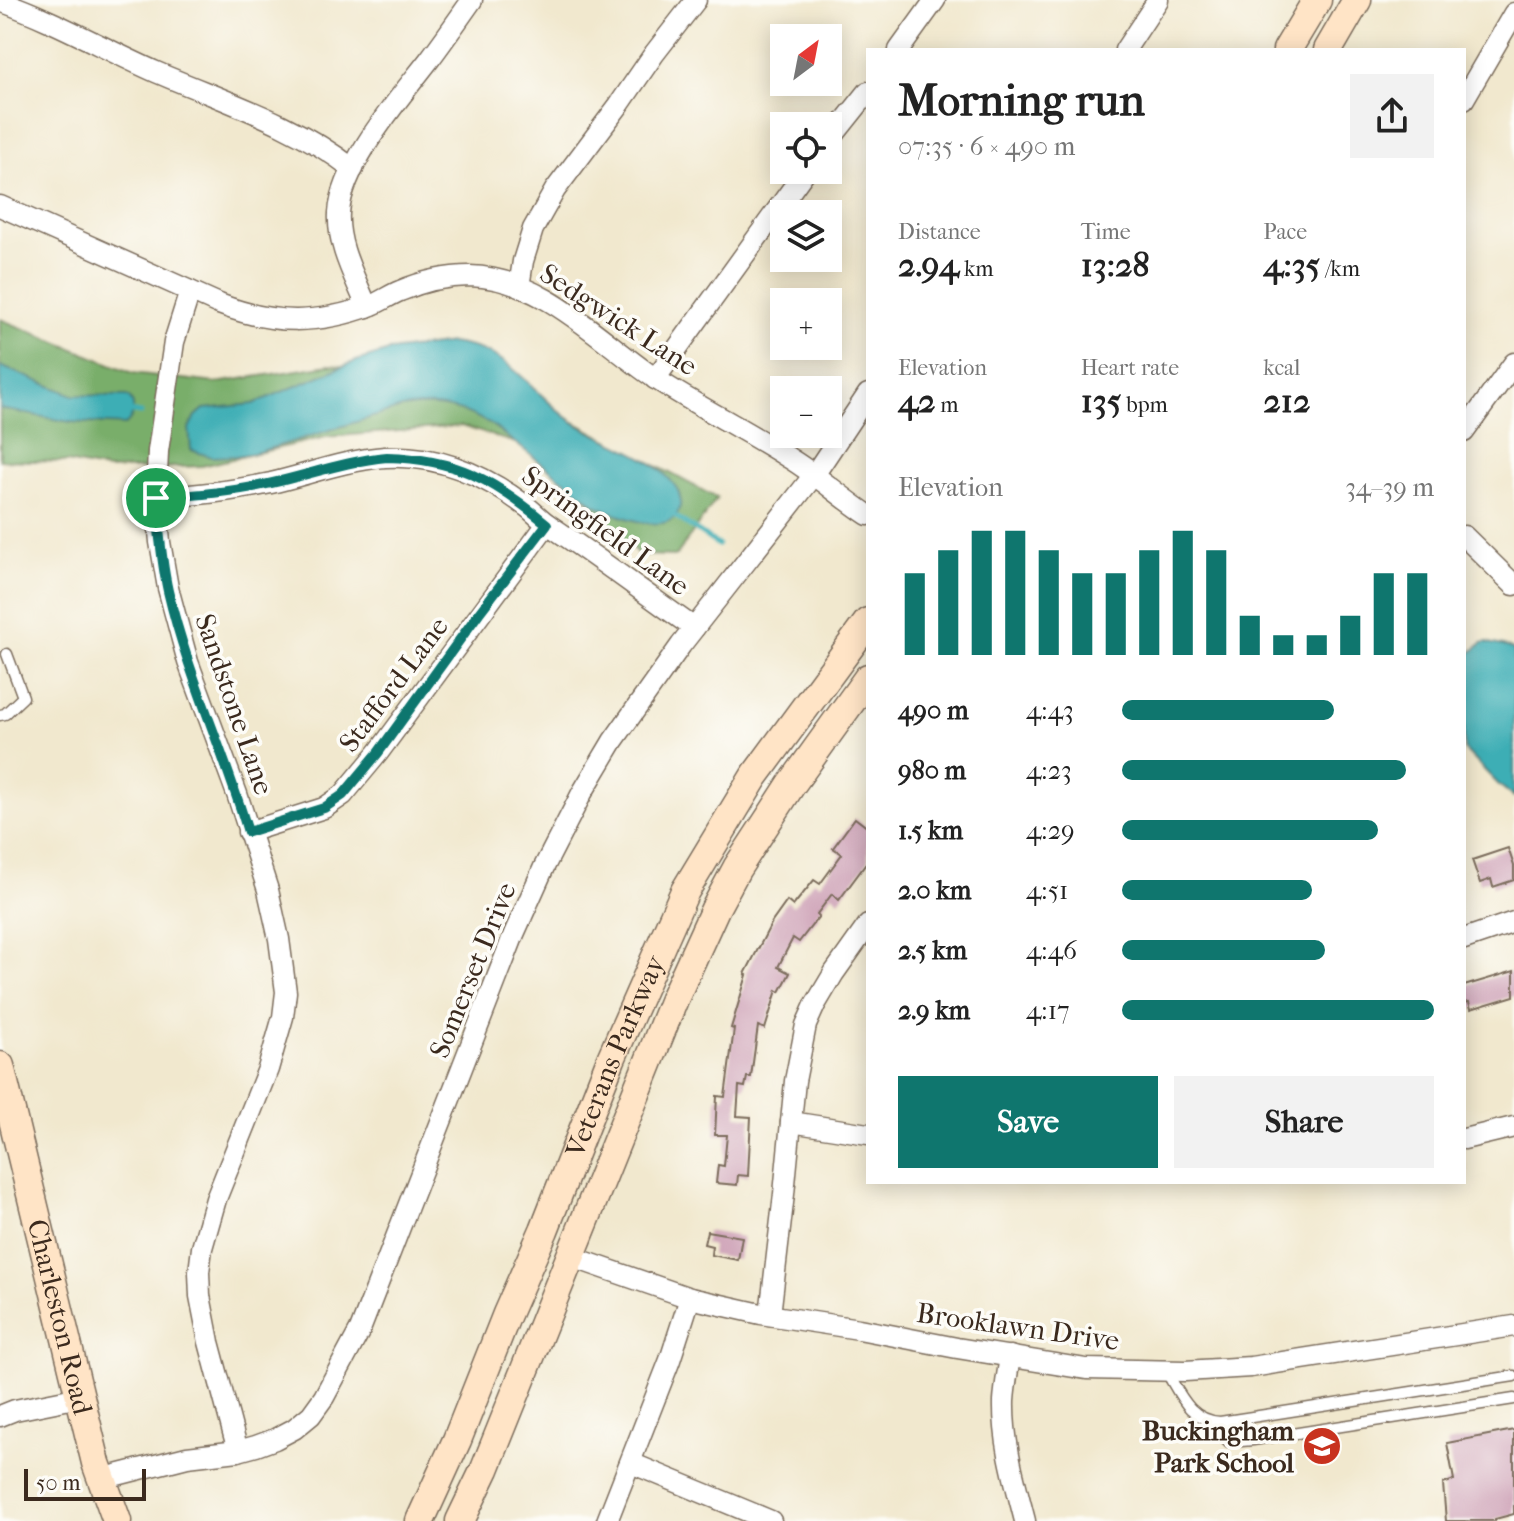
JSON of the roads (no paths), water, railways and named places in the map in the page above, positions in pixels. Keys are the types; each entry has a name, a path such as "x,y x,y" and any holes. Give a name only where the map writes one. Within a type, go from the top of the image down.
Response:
{"main road":[{"path":"1288,48 1317,0"},
{"path":"1329,48 1357,0"},
{"name":"Veterans Parkway","path":"460,1521 485,1469 611,1059 685,891 754,777 866,625"},
{"name":"Veterans Parkway","path":"420,1521 457,1440 507,1314 554,1250 715,909 737,868 791,785 866,681"},
{"name":"Charleston Road","path":"0,1066 101,1479 117,1521"}],"street":[{"path":"519,287 533,229 549,200 696,0"},
{"path":"900,48 935,0"},
{"path":"1126,48 1158,0"},
{"path":"0,1 288,128 321,145 353,169"},
{"path":"367,307 345,254 339,215 341,195 381,122 461,4"},
{"path":"1466,96 1514,13"},
{"path":"842,124 866,94"},
{"path":"655,379 796,184"},
{"name":"Sedgwick Lane","path":"0,206 190,291 244,313 270,319 324,319 367,307 423,282 447,278 472,276 519,287 567,313 655,379 753,436 814,475 866,514"},
{"name":"Sandstone Lane","path":"190,291 170,364 158,451 156,498 161,554 188,662 237,794 268,890 286,992 283,1017 268,1069 207,1224 199,1272 200,1296 209,1342 238,1451"},
{"path":"1466,429 1514,363"},
{"name":"Somerset Drive","path":"101,1479 187,1457 238,1451 275,1439 311,1415 324,1397 360,1330 506,955 544,867 582,793 605,754 694,628 814,475 866,397"},
{"name":"Springfield Lane","path":"156,498 212,494 271,483 363,459 411,457 435,461 482,477 694,628"},
{"name":"Stafford Lane","path":"248,832 324,808 343,795 378,753 547,524"},
{"path":"1466,538 1514,585"},
{"path":"1466,938 1514,922"},
{"path":"770,1315 795,1081 806,1025 834,973 866,928"},
{"path":"791,1122 866,1134"},
{"path":"1466,1139 1514,1127"},
{"name":"Brooklawn Drive","path":"554,1250 690,1298 770,1315 1086,1369 1166,1371 1251,1367 1514,1326"},
{"path":"607,1521 670,1360 690,1298"},
{"path":"1010,1356 1004,1400 1006,1435 1025,1521"},
{"path":"0,1416 80,1397"},
{"path":"631,1463 771,1521"}],"lane":[{"path":"0,715 23,697 7,654"},
{"path":"1166,1371 1198,1417 1220,1422 1514,1376"},
{"path":"1208,1421 1229,1442 1514,1399"}],"water":[{"path":"451,343 497,357 578,425 655,466 679,492 680,507 673,518 653,524 604,509 493,426 460,411 438,406 402,408 255,453 211,457 191,450 189,428 204,409 253,404 356,361 389,351"},
{"path":"0,366 73,395 127,396 132,403 132,415 125,425 70,422 0,409"},
{"path":"1482,643 1514,650 1514,797 1466,751 1466,657"}],"waterway":[{"path":"126,411 141,413"},
{"path":"672,514 718,545"}],"place":[{"name":"Buckingham Park School","path":"1322,1446"}]}
